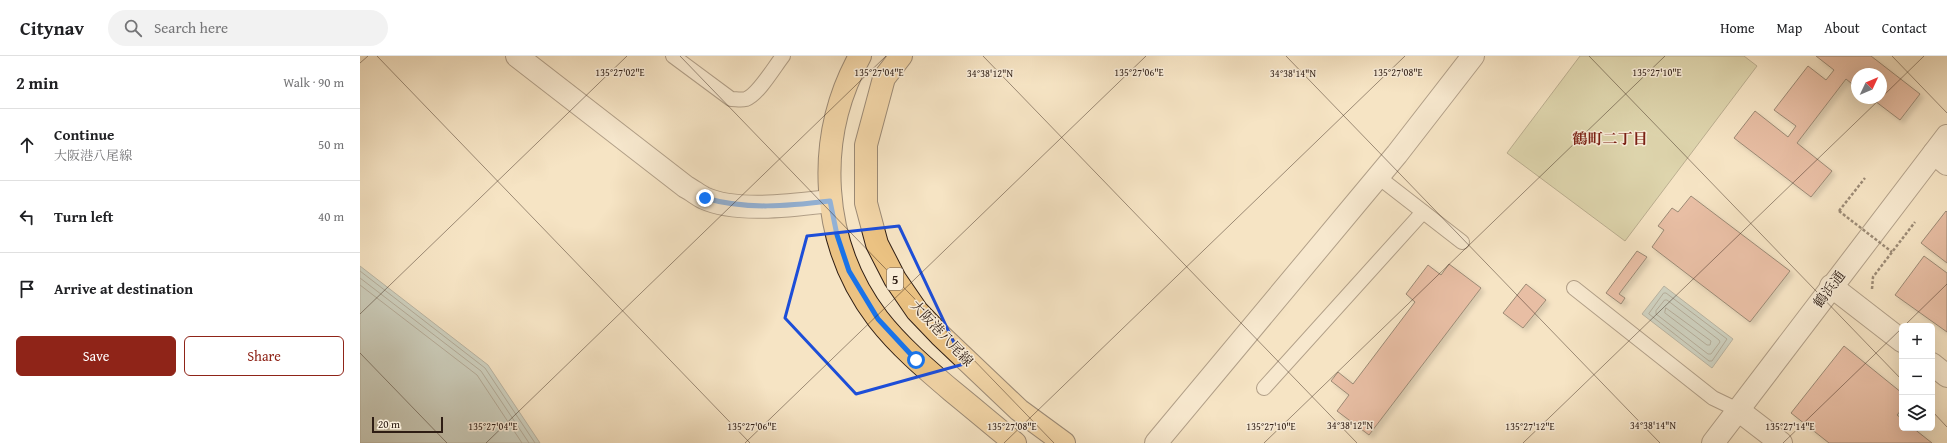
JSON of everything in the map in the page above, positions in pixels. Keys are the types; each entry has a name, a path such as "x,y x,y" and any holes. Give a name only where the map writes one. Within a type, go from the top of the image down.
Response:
{"main road":[{"path":"860,56 839,104 829,154 830,201 837,235 849,271 878,319 916,360 1015,443"},
{"name":"大阪港八尾線","path":"901,56 884,78 866,145 866,203 877,244 895,279 917,311 940,335 1019,410 1064,443"}],"street":[{"path":"517,56 686,187 705,198 724,204 744,206 795,205 830,201"},
{"path":"1156,443 1377,176 1398,154 1473,56"},
{"name":"鶴浜通","path":"1713,443 1831,286 1940,159 1947,136"},
{"path":"1831,286 1899,339"},
{"path":"1935,366 1947,376"},
{"path":"1738,410 1781,443"}],"lane":[{"path":"673,56 731,99 741,100 748,98 756,91 780,57"},
{"path":"1377,176 1462,242"},
{"path":"1264,388 1423,212"},
{"path":"1574,288 1713,398 1738,410"}],"path":[{"path":"1865,178 1839,211 1892,252"},
{"path":"1872,293 1873,277 1915,222"}],"highlighted area":[{"path":"899,226 964,364 856,394 785,318 807,236"}],"green space":[{"path":"1580,56 1744,56 1757,66 1625,241 1507,153"}],"water":[{"path":"360,266 488,365 540,443 360,443"},
{"path":"1664,286 1733,339 1712,368 1642,314"}],"building":[{"path":"1816,56 1871,56 1886,68 1851,68 1851,83 1846,79 1797,143 1832,171 1811,197 1734,138 1755,111 1788,137 1796,126 1774,110 1808,66 1826,80 1834,70"},
{"path":"1887,68 1920,94 1900,120 1879,104 1887,104"},
{"path":"1691,196 1790,271 1750,322 1652,247 1664,230 1658,226 1672,208 1678,212"},
{"path":"1946,211 1947,212 1947,263 1921,243"},
{"path":"1637,251 1647,257 1619,294 1625,298 1621,304 1606,293"},
{"path":"1924,256 1947,273 1947,332 1935,323 1895,295"},
{"path":"1449,264 1481,288 1369,435 1337,411 1349,395 1331,381 1338,372 1353,384 1415,302 1406,294 1428,265 1441,275"},
{"path":"1526,284 1546,300 1523,328 1503,313"},
{"path":"1844,346 1899,391 1899,413 1897,415 1899,417 1899,431 1917,431 1932,443 1829,443 1791,413"}],"district":[{"name":"鶴町二丁目","path":"1610,138"}],"route":[{"path":"705,198 724,204 744,206 795,205 830,201 837,235 849,271 878,319 916,360"}]}
